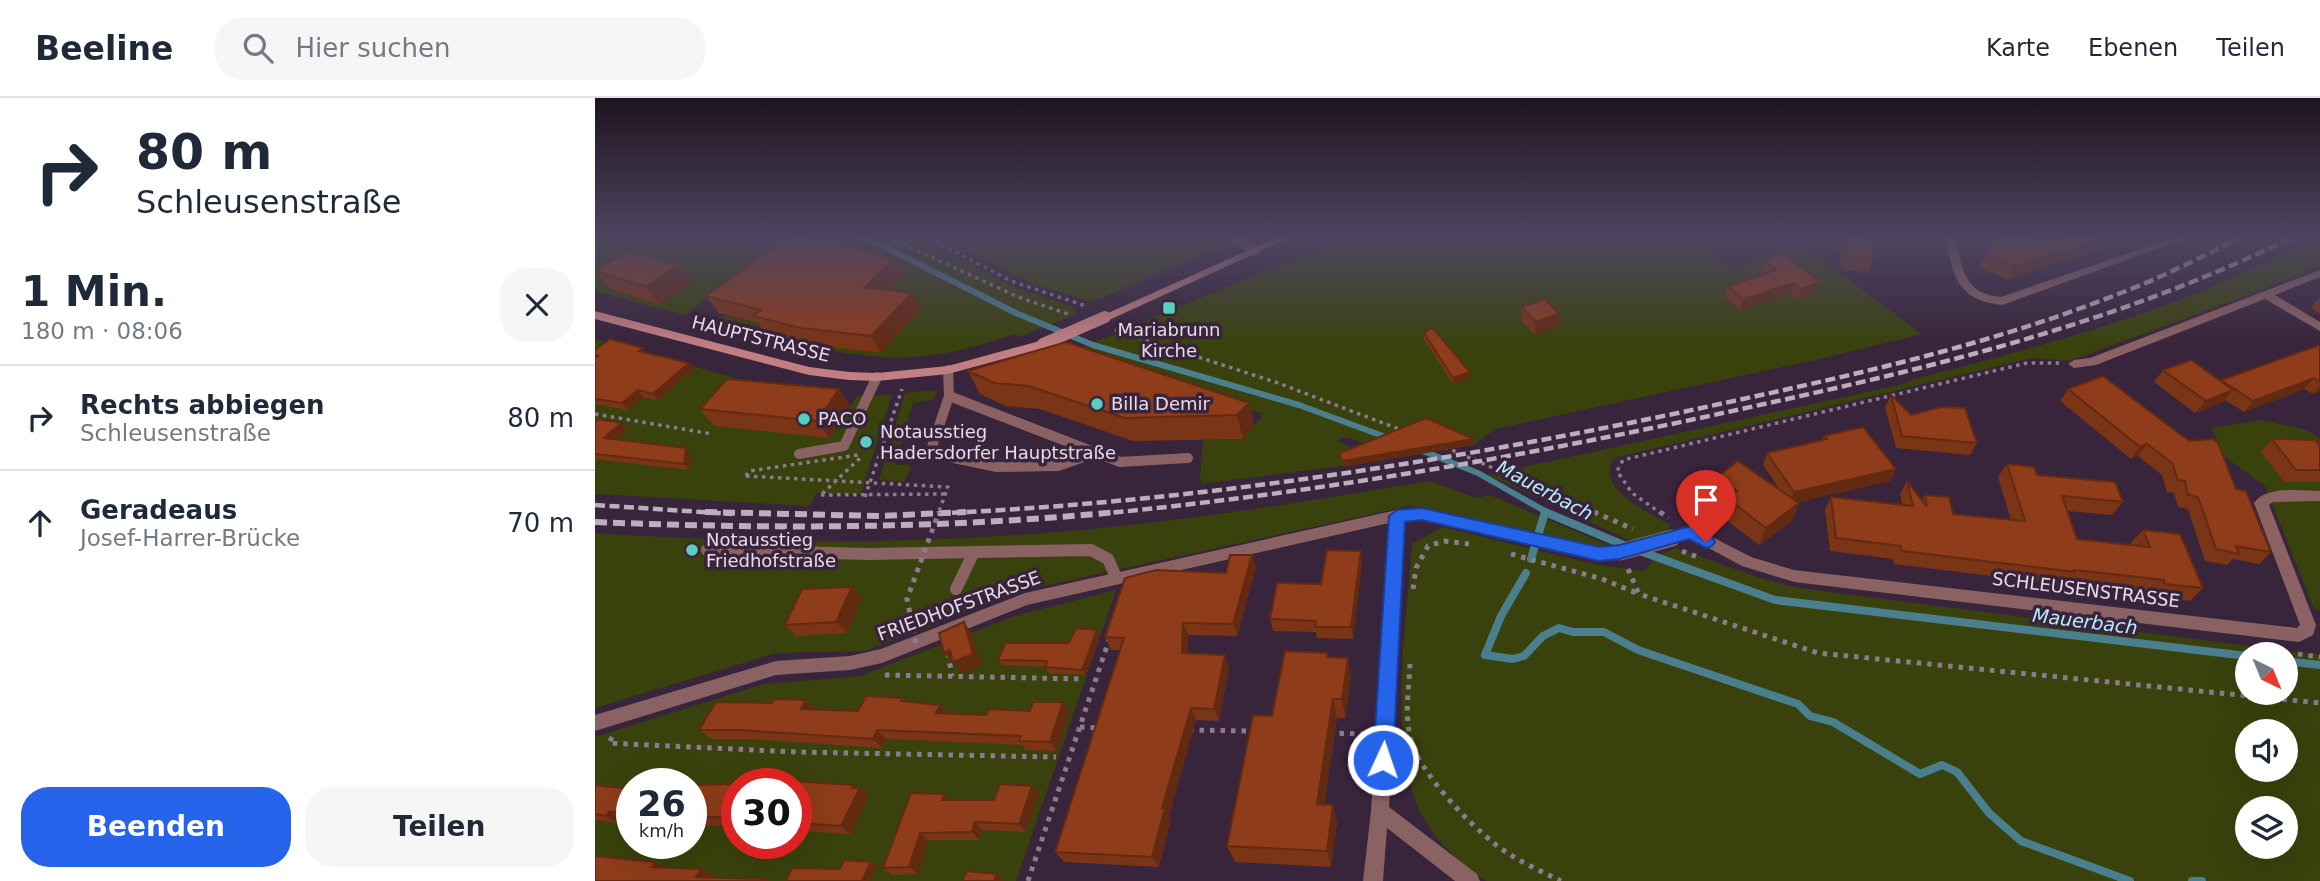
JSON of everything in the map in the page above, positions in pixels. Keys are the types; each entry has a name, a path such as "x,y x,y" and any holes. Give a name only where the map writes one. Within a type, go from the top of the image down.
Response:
{"main road":[{"path":"1107,322 1207,274"},
{"name":"HAUPTSTRASSE","path":"595,315 809,370 877,377 948,370 1043,344 1107,322"}],"street":[{"path":"1960,274 1963,285 1977,297 2002,301 2081,274"},
{"path":"2074,364 2092,362 2319,274"},
{"path":"2266,294 2320,327"},
{"name":"SCHLEUSENSTRASSE","path":"1691,532 1747,562 1794,576 2299,635 2307,630 2308,625 2262,503 2270,497 2320,496"},
{"name":"FRIEDHOFSTRASSE","path":"595,723 776,668 850,663 882,656 1025,599 1397,516 1422,514 1599,554 1620,552"},
{"path":"1373,881 1380,811 1397,516"},
{"path":"1620,552 1675,543 1691,532"},
{"path":"1380,811 1470,881"}],"lane":[{"path":"948,370 949,396 930,453 997,467 1058,466 1095,453"},
{"path":"799,454 844,446 877,377"},
{"path":"949,396 1120,462 1188,458"},
{"path":"707,550 973,554 1091,550 1104,554 1111,561 1115,577"},
{"path":"956,589 973,554"}],"path":[{"path":"967,274 1018,297 1072,315"},
{"path":"997,274 1011,281 1093,308"},
{"path":"1107,322 1413,434"},
{"path":"1691,532 1635,497 1621,483 1616,471 1623,460 2028,363 2074,364"},
{"path":"865,497 907,375"},
{"path":"595,414 712,434"},
{"path":"1438,444 1642,533"},
{"path":"916,643 907,599 947,494 949,488 840,481 827,481 746,476 749,471 858,455 860,458 842,474 833,482 824,490 821,495 865,497 947,494"},
{"path":"1412,601 1416,568 1428,546 1444,541 1481,546"},
{"path":"1675,543 1704,560"},
{"path":"1502,552 1602,579 1639,594 1818,653 2320,703"},
{"path":"1620,552 1639,594"},
{"path":"1028,881 1112,631"},
{"path":"943,632 952,676"},
{"path":"2298,654 2320,657"},
{"path":"1410,657 1410,729 1412,743 1421,758 1444,790 1496,845 1561,881"},
{"path":"878,676 1084,679"},
{"path":"620,716 617,731 609,743 797,752 1056,757"},
{"path":"1080,727 1107,728"},
{"path":"1177,730 1260,732"},
{"path":"1315,733 1385,734"}],"green space":[{"path":"595,274 742,274 684,315 595,291"},
{"path":"787,274 988,274 1009,285 1076,308 1073,311 1077,314 1019,337 1014,334 950,352 917,357 883,357 819,348 714,322 723,315 768,325"},
{"path":"1011,274 1159,274 1091,302 1032,284"},
{"path":"1259,274 1841,274 1922,334 1824,358 1495,429 1474,445 1397,458 1350,438 1339,438 1339,442 1380,461 1202,484 1200,479 1203,440 1243,439 1264,414 1054,359"},
{"path":"2240,274 2301,274 2070,361 2031,358 1614,458 1610,469 1611,479 1617,489 1638,506 1670,525 1670,532 1631,541 1488,475 1908,383 1910,380 2117,322"},
{"path":"595,339 772,388 829,438 857,396 892,395 861,494 816,493 810,506 595,494"},
{"path":"939,390 933,400 913,403 895,465 907,464 911,468 904,482 879,480 905,393"},
{"path":"2262,420 2307,430 2320,439 2320,610 2314,609 2265,486 2225,457 2211,428"},
{"path":"1430,481 1476,498 1490,495 1608,545 1589,548 1424,507 1409,506 1025,590 865,651 776,653 595,708 595,533 792,541 989,537 1198,517"},
{"path":"1442,527 1598,565 1644,571 1657,556 1676,548 1757,577 1798,588 2235,644 2235,705 2298,705 2298,652 2320,655 2320,881 1487,881 1456,858 1438,839 1418,807 1409,778 1404,746 1404,642 1412,544"},
{"path":"1116,590 1016,881 595,881 595,737 764,684 860,676 1015,616"}],"building":[{"path":"603,274 666,274 646,287"},
{"path":"737,274 879,274 865,287 912,293 871,336 801,328 753,316 761,310 706,296"},
{"path":"1766,274 1809,274 1820,282 1801,289 1794,283 1743,299 1728,286"},
{"path":"1545,299 1559,314 1536,322 1522,307"},
{"path":"1432,327 1470,372 1453,378 1424,333"},
{"path":"610,339 643,348 639,351 689,363 653,394 638,390 622,403 595,399 595,358 598,356 595,355 595,350"},
{"path":"1066,342 1249,403 1237,415 1125,418 1029,386 994,383 968,371"},
{"path":"2320,345 2320,382 2314,378 2253,401 2221,380"},
{"path":"2191,360 2233,390 2206,401 2163,370"},
{"path":"2103,376 2189,441 2212,439 2218,443 2236,489 2246,491 2271,552 2236,546 2239,554 2216,549 2198,497 2188,495 2185,481 2178,480 2172,463 2147,444 2140,447 2068,389"},
{"path":"727,379 839,389 817,421 700,409"},
{"path":"1891,395 1911,415 1941,407 1965,408 1977,443 1902,436"},
{"path":"1426,418 1474,439 1342,461 1340,453"},
{"path":"599,419 621,423 604,438 686,448 684,464 595,454 595,422"},
{"path":"1863,427 1896,469 1794,492 1767,453 1827,439 1824,436"},
{"path":"2272,439 2315,440 2320,446 2320,470 2296,470"},
{"path":"1738,461 1799,503 1766,528 1727,498 1737,491 1717,477"},
{"path":"2007,464 2034,467 2037,475 2115,482 2123,502 2062,496 2077,539 2150,547 2143,530 2180,534 2203,588 2165,584 2164,580 1902,551 1901,546 1836,538 1831,497 1913,506 1907,481 1927,507 1925,495 1949,497 1953,514 2025,521"},
{"path":"1327,550 1361,551 1351,627 1315,627 1316,621 1270,619 1277,583 1321,584"},
{"path":"1230,555 1252,555 1233,624 1183,623 1182,653 1225,655 1214,709 1191,708 1162,808 1165,808 1152,857 1055,852 1124,638 1105,637 1125,578 1156,570 1226,573"},
{"path":"852,587 836,622 785,625 802,589"},
{"path":"964,622 973,654 953,662 950,650 944,653 939,633"},
{"path":"1076,628 1097,630 1082,670 1045,667 1047,661 998,660 1005,643 1069,643"},
{"path":"1285,651 1328,653 1327,657 1348,658 1342,699 1333,699 1317,804 1333,805 1327,851 1227,846 1253,715 1272,716"},
{"path":"866,696 903,698 901,701 940,705 936,713 986,715 989,709 1030,711 1033,702 1063,702 1050,742 1019,741 1021,736 877,730 873,739 699,730 716,702 772,703 774,699 806,700 801,709 858,711"},
{"path":"812,782 854,785 852,788 860,788 841,826 812,824"},
{"path":"721,784 721,817 707,817 707,785"},
{"path":"1000,784 1032,786 1019,824 975,822 972,832 920,833 909,867 883,868 911,793 945,794 942,800 994,800"},
{"path":"595,785 616,787 616,812 609,812 606,816 595,814"},
{"path":"595,856 655,862 652,867 701,869 696,877 768,879 767,881 595,881"},
{"path":"844,860 871,862 862,881 786,881 792,868 840,869"},
{"path":"967,871 997,874 994,881 963,881"}],"waterway":[{"name":"Mauerbach","path":"938,274 1016,313 1093,345 1299,405 1391,439"},
{"name":"Mauerbach","path":"1418,449 1478,473 1550,514"},
{"name":"Mauerbach","path":"1531,559 1545,512 1626,546"},
{"name":"Mauerbach","path":"1637,550 1775,600 2235,655"},
{"path":"1526,573 1501,616 1485,655 1513,659 1524,656 1543,636 1559,628 1573,632 1604,632 1638,650 1798,704 1810,716 1833,722 1920,774 1942,765 1957,772 1989,813 2021,841 2130,881"},
{"name":"Mauerbach","path":"2298,662 2320,665"},
{"path":"2192,881 2202,881"}],"railway":[{"path":"923,514 1018,509 1208,491 1396,465 1584,432 1789,389 1956,348 2065,314 2166,274"},
{"path":"1099,514 1343,484 1505,457 1666,425 1956,359 2093,318 2211,274"},
{"path":"595,505 732,514"},
{"path":"705,512 880,516 923,514"},
{"path":"923,514 966,512"},
{"path":"595,522 856,526 987,522 1117,512"}],"place":[{"name":"Mariabrunn Kirche","path":"1169,308"},
{"name":"Billa Demir","path":"1097,404"},
{"name":"PACO","path":"804,419"},
{"name":"Notausstieg Hadersdorfer Hauptstraße","path":"866,442"},
{"name":"Notausstieg Friedhofstraße","path":"692,550"}],"route":[{"path":"1383,760 1397,516 1422,514 1599,554 1620,552 1691,532 1706,542"}]}
